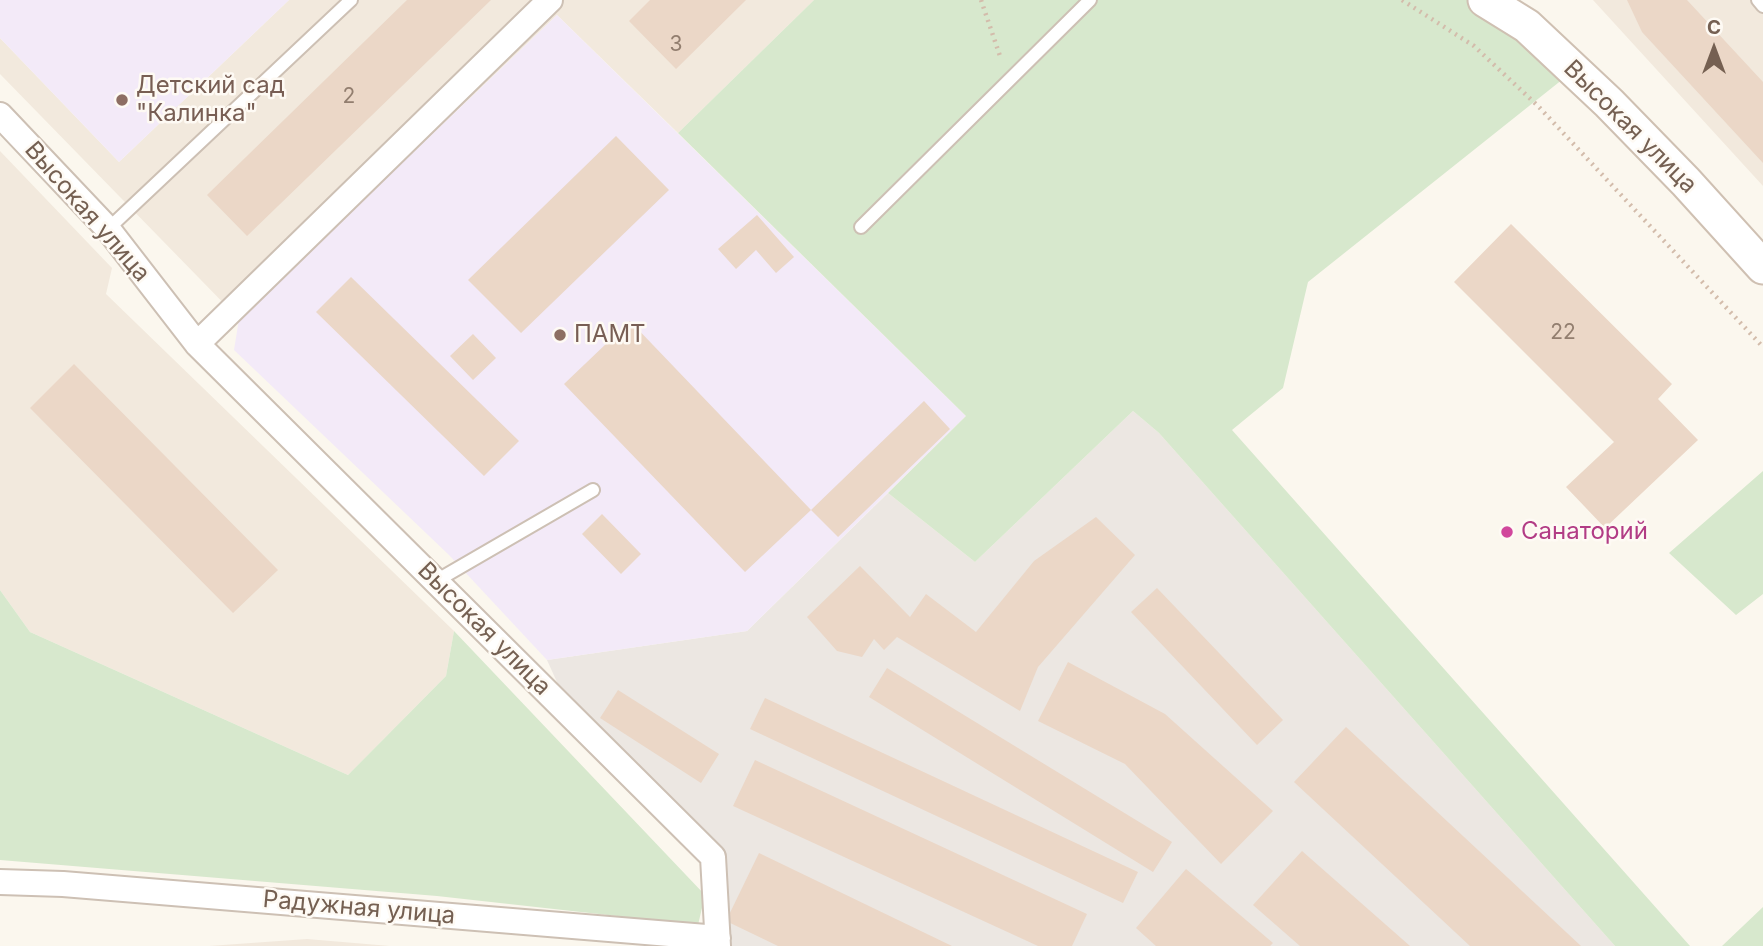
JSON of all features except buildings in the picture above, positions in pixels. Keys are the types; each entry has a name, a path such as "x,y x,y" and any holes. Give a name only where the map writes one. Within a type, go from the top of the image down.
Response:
{"street":[{"path":"197,344 550,0"},
{"name":"Высокая улица","path":"1485,0 1527,26 1609,103 1763,267"},
{"name":"Высокая улица","path":"0,116 108,229 197,344 713,857 718,942"},
{"name":"Радужная улица","path":"0,882 63,884 718,942"}],"lane":[{"path":"108,229 351,0"},
{"path":"861,227 1090,0"},
{"path":"1758,0 1763,6"},
{"path":"436,581 593,490"}],"path":[{"path":"981,0 1008,82"},
{"path":"1402,0 1474,47 1538,106 1763,348"}],"shaded area":[{"name":"Детский сад \"Калинка\"","path":"0,0 289,0 119,162 0,38"},
{"path":"289,0 814,0 678,133 557,15 239,319 0,74 0,38 119,162"},
{"path":"1593,0 1763,0 1763,186"},
{"name":"ПАМТ","path":"557,15 966,416 747,631 547,660 449,555 234,350 239,319"},
{"path":"0,151 112,268 106,294 454,631 446,676 348,775 30,632 0,590"},
{"path":"1133,411 1159,433 1615,946 725,946 725,872 566,702 547,660 747,631 888,493 975,562"},
{"path":"307,939 390,946 209,946"}],"green space":[{"path":"814,0 1474,0 1563,79 1308,282 1283,388 1232,430 1690,946 1615,946 1159,433 1133,411 975,562 888,493 966,416 678,133"},
{"path":"1763,471 1763,594 1736,615 1669,553"},
{"path":"0,590 30,632 348,775 446,676 454,631 705,895 698,925 437,896 0,860"},
{"path":"1763,907 1763,946 1722,946"}],"place":[{"name":"Детский сад \"Калинка\"","path":"122,100"},
{"name":"ПАМТ","path":"560,335"},
{"name":"Санаторий","path":"1507,532"}]}
